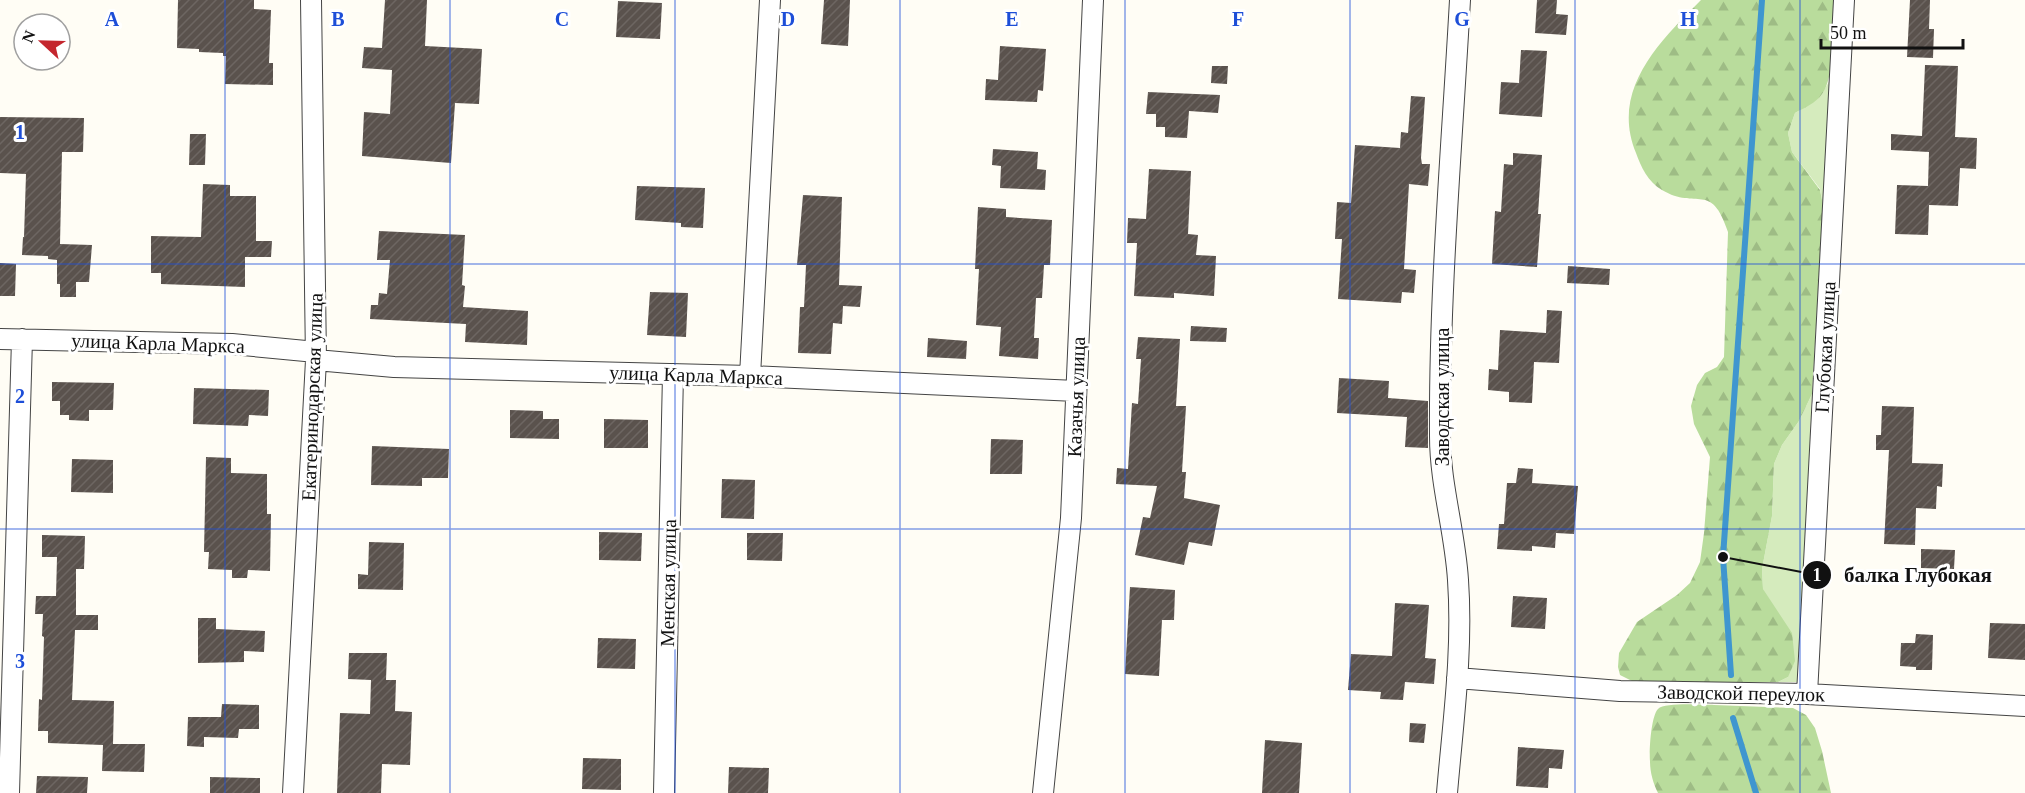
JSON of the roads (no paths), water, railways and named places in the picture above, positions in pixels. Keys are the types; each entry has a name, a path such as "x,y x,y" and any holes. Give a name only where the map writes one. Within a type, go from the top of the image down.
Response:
{"street":[{"name":"Екатеринодарская улица","path":"293,793 316,356 311,0"},
{"path":"750,376 771,0"},
{"name":"Казачья улица","path":"1042,793 1071,518 1093,0"},
{"name":"Заводская улица","path":"1448,793 1460,631 1456,549 1442,471 1440,348 1460,0"},
{"name":"Глубокая улица","path":"1807,694 1844,0"},
{"name":"улица Карла Маркса","path":"0,339 232,344 394,367 750,376 1076,391"},
{"path":"9,793 22,339"},
{"name":"Менская улица","path":"664,793 673,374"},
{"name":"Заводской переулок","path":"1457,678 1620,691 1807,694 2025,706"}],"waterway":[{"path":"1731,675 1723,557 1762,0"},
{"path":"1733,718 1756,793"}],"place":[{"name":"балка Глубокая","path":"1723,557"}]}
